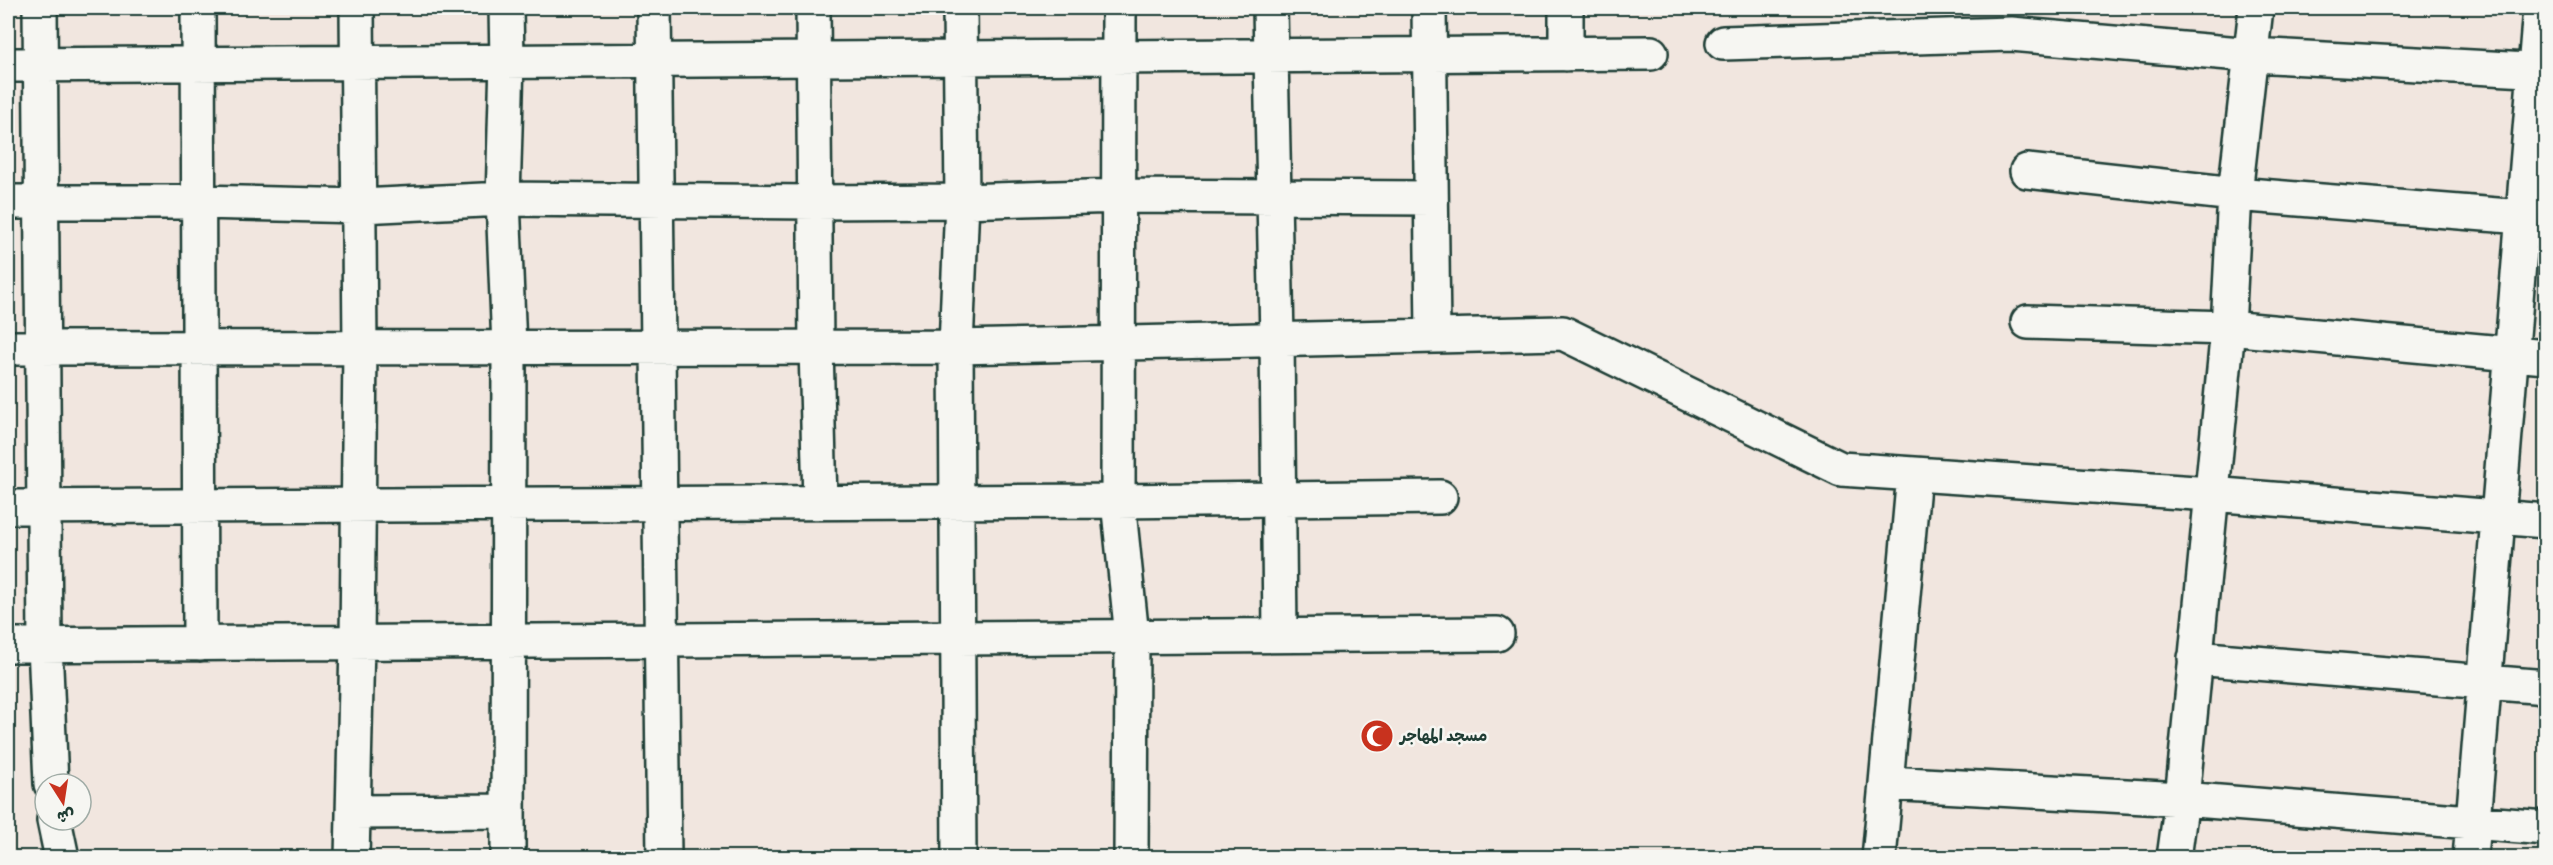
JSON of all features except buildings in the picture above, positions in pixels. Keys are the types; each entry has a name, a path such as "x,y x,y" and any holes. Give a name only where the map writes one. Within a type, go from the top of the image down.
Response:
{"street":[{"path":"40,8 45,645 50,772"},
{"path":"198,8 200,644"},
{"path":"352,858 357,643 361,206 357,8"},
{"path":"506,8 507,61 503,200 509,347 508,858"},
{"path":"654,8 664,858"},
{"path":"813,8 816,347 820,502"},
{"path":"959,858 956,347 962,201 960,8"},
{"path":"1119,8 1118,501 1132,637 1131,858"},
{"path":"1270,8 1280,636"},
{"path":"1429,8 1433,335"},
{"path":"1566,8 1566,54"},
{"path":"2174,858 2182,799 2228,328 2235,194 2256,8"},
{"path":"2470,858 2522,217 2540,71 2540,8"},
{"path":"1723,43 2011,34 2252,55 2540,71"},
{"path":"8,64 1651,53"},
{"path":"2027,171 2235,194 2522,217"},
{"path":"8,202 199,202 361,206 503,200 815,202 962,201 1119,196 1431,198"},
{"path":"2028,322 2228,328 2546,357"},
{"path":"8,348 956,347 1563,333 1841,469 2211,494 2546,521"},
{"path":"1879,858 1914,474"},
{"path":"8,507 1440,497"},
{"path":"8,645 1497,634"},
{"path":"2195,658 2546,687"},
{"path":"1886,783 2182,799 2546,828"},
{"path":"353,812 508,811"},
{"path":"57,832 62,858"}],"place":[{"name":"مسجد المهاجر","path":"1377,736"}]}
